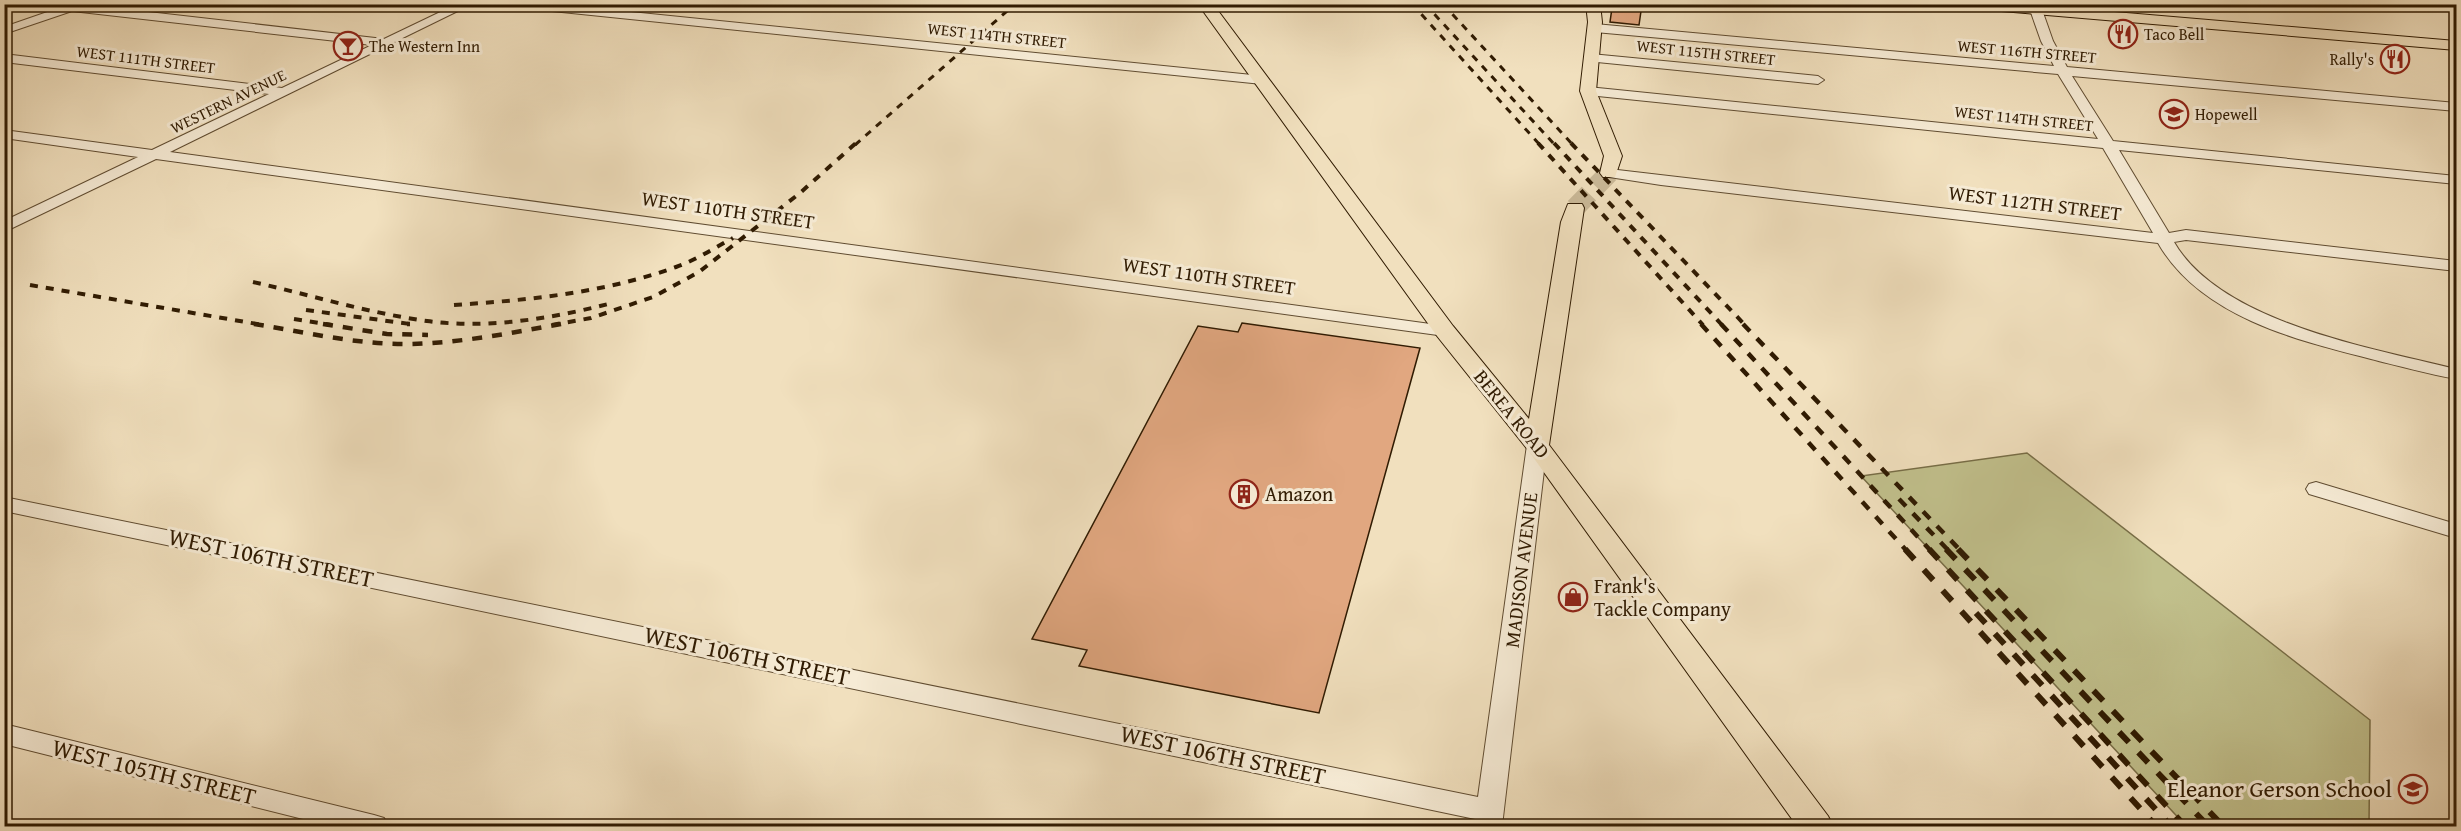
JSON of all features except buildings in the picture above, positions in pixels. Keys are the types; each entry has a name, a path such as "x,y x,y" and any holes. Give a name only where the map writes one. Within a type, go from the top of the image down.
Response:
{"main road":[{"name":"BEREA ROAD","path":"1205,4 1445,331 1538,445 1816,826"},
{"path":"1593,4 1595,28 1588,91 1613,156 1609,173"},
{"path":"1966,4 2034,8 2457,46"},
{"name":"MADISON AVENUE","path":"1538,445 1575,208"}],"street":[{"path":"43,4 386,43"},
{"name":"WESTERN AVENUE","path":"4,227 467,4"},
{"name":"WEST 114TH STREET","path":"513,4 1262,80"},
{"path":"4,32 75,6"},
{"path":"2034,8 2039,26 2063,71 2182,266 2208,288 2257,315 2321,340 2457,374"},
{"name":"WEST 116TH STREET","path":"1595,28 2457,107"},
{"name":"WEST 111TH STREET","path":"4,58 283,92"},
{"name":"WEST 115TH STREET","path":"1591,58 1818,80"},
{"name":"WEST 114TH STREET","path":"1588,91 2457,180"},
{"name":"WEST 110TH STREET","path":"4,134 1445,331"},
{"name":"WEST 112TH STREET","path":"1609,173 1661,181 2165,239 2186,235 2457,266"},
{"name":"MADISON AVENUE","path":"1489,819 1538,445"},
{"path":"2316,489 2457,531"},
{"name":"WEST 106TH STREET","path":"4,504 1489,819"},
{"name":"WEST 105TH STREET","path":"4,734 374,826"}],"shaded area":[{"path":"2027,453 2370,720 2369,826 2186,826 1861,476"}],"tunnel":[{"path":"1575,208 1609,173"}],"railway":[{"path":"855,145 1015,4"},
{"path":"1412,4 1540,145"},
{"path":"1425,4 1555,145"},
{"path":"1443,4 1573,145"},
{"path":"552,325 591,318 653,297 699,272 800,193 856,143"},
{"path":"1538,143 1703,325"},
{"path":"1554,143 1722,325"},
{"path":"1571,143 1745,325"},
{"path":"454,305 538,298 621,283 683,264 733,238"},
{"path":"253,282 383,313 449,323 518,321 608,304"},
{"path":"30,285 263,325"},
{"path":"306,310 410,324 407,324"},
{"path":"294,319 332,325"},
{"path":"254,324 390,344 467,340 561,324"},
{"path":"323,324 387,334 428,335"},
{"path":"1701,324 1906,550"},
{"path":"1721,324 1930,550"},
{"path":"1743,324 1960,550"},
{"path":"1899,499 1948,550"},
{"path":"1905,549 2156,826"},
{"path":"1929,549 2185,826"},
{"path":"1946,549 2208,826"},
{"path":"1958,549 2223,826"},
{"path":"1976,613 2171,826"}],"place":[{"name":"Taco Bell","path":"2123,34"},
{"name":"The Western Inn","path":"348,46"},
{"name":"Rally's","path":"2395,59"},
{"name":"Hopewell","path":"2174,114"},
{"name":"Amazon","path":"1244,494"},
{"name":"Frank's Tackle Company","path":"1573,597"},
{"name":"Eleanor Gerson School","path":"2413,789"}]}
